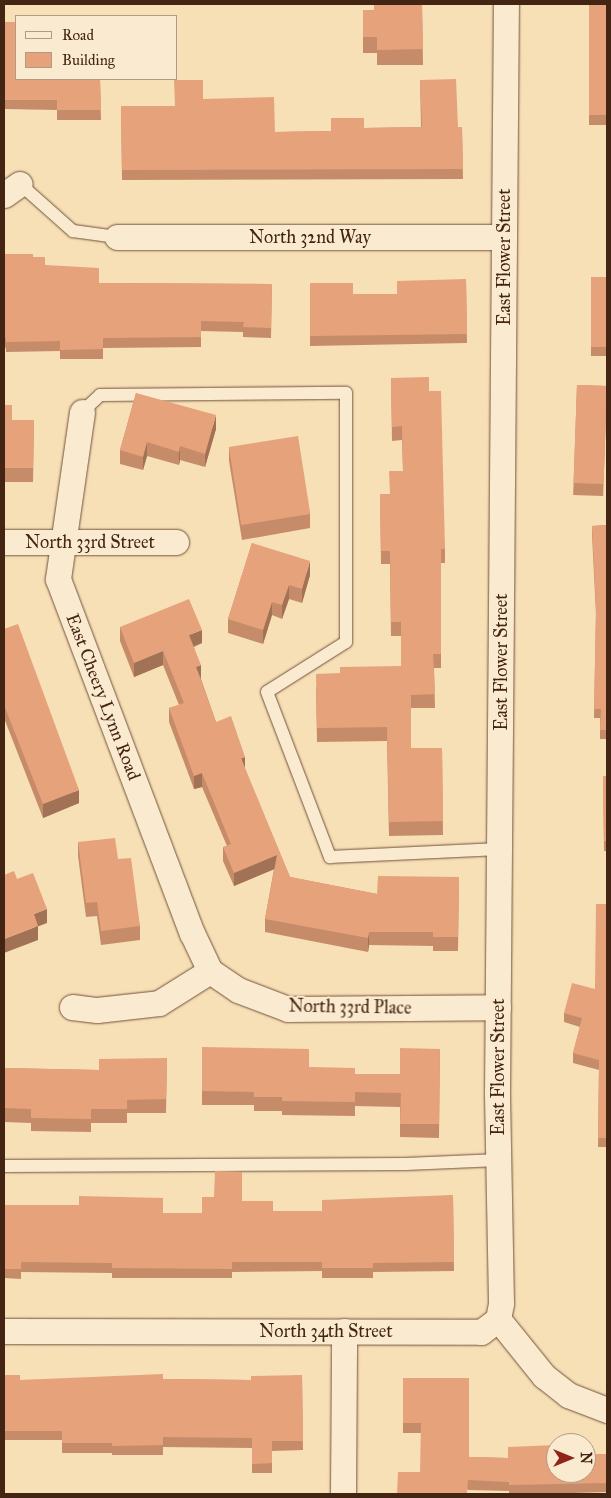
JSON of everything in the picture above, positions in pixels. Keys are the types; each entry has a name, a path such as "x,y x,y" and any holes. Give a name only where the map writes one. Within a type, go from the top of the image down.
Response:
{"street":[{"name":"East Flower Street","path":"498,1319 501,1303 498,1007 506,4"},
{"name":"North 32nd Way","path":"117,237 504,237"},
{"name":"East Cheery Lynn Road","path":"82,412 61,542 58,579 192,933 210,971"},
{"name":"North 33rd Street","path":"4,542 176,542"},
{"path":"72,1007 97,1010 159,1003 210,971"},
{"name":"North 33rd Place","path":"210,971 238,990 288,1009 498,1007"},
{"path":"498,1319 544,1376 568,1396 607,1410"},
{"name":"North 34th Street","path":"4,1332 481,1332 498,1319"},
{"path":"343,1494 344,1331"}],"lane":[{"path":"12,190 73,231 117,237"},
{"path":"82,412 100,395 346,393 346,642 267,692 330,858 499,849"},
{"path":"4,1166 406,1164 499,1160"}],"building":[{"path":"374,4 422,4 423,49 377,50 377,37 363,37 363,10 374,10"},
{"path":"589,4 607,4 607,115 589,115"},
{"path":"4,22 15,22 15,80 100,80 101,110 57,110 57,100 4,100"},
{"path":"456,79 458,127 462,127 463,169 122,170 121,106 175,106 174,80 203,80 203,99 274,97 275,132 331,131 331,118 364,118 364,128 422,127 420,80"},
{"path":"4,254 33,254 33,257 45,257 45,265 99,268 99,283 272,284 271,328 243,327 244,322 201,321 201,337 103,338 103,349 60,350 60,341 6,342 6,338 4,338"},
{"path":"591,277 607,277 607,347 591,347"},
{"path":"466,279 467,334 310,336 310,283 353,283 353,294 397,294 397,281"},
{"path":"429,377 429,391 441,391 445,549 441,549 441,654 433,654 435,694 411,695 411,748 442,748 443,821 389,822 387,727 317,728 316,674 340,673 340,667 401,666 401,622 391,622 390,551 381,551 380,494 390,494 389,471 403,471 402,426 392,427 391,378"},
{"path":"577,385 607,386 604,484 574,483"},
{"path":"136,393 216,415 205,454 180,446 179,452 147,442 143,457 120,450"},
{"path":"4,405 12,405 12,420 34,420 33,468 4,468"},
{"path":"298,436 310,514 241,525 229,447"},
{"path":"607,525 607,730 600,730 601,709 594,709 596,607 592,526"},
{"path":"252,543 310,561 302,589 289,585 282,605 272,602 263,630 228,619"},
{"path":"189,599 202,630 189,635 201,665 196,667 216,722 231,716 245,757 241,758 290,877 377,894 378,876 459,877 458,937 433,937 433,932 369,932 368,938 265,919 277,855 234,873 223,847 231,844 202,773 194,776 169,708 184,703 163,651 134,663 120,627"},
{"path":"18,624 79,790 43,804 4,705 4,629"},
{"path":"603,776 607,776 607,841 604,841"},
{"path":"115,838 118,859 131,858 140,926 101,931 97,902 86,903 78,842"},
{"path":"14,871 17,879 33,873 47,909 34,914 38,926 4,939 4,875"},
{"path":"596,904 607,904 607,1138 598,1138 599,1060 573,1053 582,1018 564,1013 572,983 595,989"},
{"path":"202,1047 309,1049 309,1067 355,1068 355,1074 400,1074 400,1048 440,1049 439,1124 400,1124 401,1093 355,1092 355,1102 282,1101 282,1097 254,1097 254,1092 202,1091"},
{"path":"167,1058 166,1099 127,1100 127,1109 91,1109 91,1119 31,1118 31,1109 4,1108 4,1068 99,1070 99,1059"},
{"path":"215,1171 242,1172 242,1201 273,1201 273,1211 322,1211 322,1200 453,1195 454,1262 373,1263 373,1268 322,1268 322,1262 232,1262 232,1269 112,1268 112,1263 21,1262 21,1269 4,1269 4,1205 79,1205 79,1196 163,1198 163,1213 202,1213 202,1197 214,1197"},
{"path":"163,1374 163,1379 251,1380 251,1376 302,1375 303,1441 272,1441 272,1463 252,1464 252,1438 163,1437 163,1445 112,1446 112,1443 62,1443 62,1431 4,1431 4,1375 20,1375 20,1380"},
{"path":"403,1378 469,1378 469,1457 508,1458 508,1447 546,1445 546,1483 596,1483 596,1454 607,1454 607,1483 509,1485 509,1482 468,1480 467,1494 397,1494 398,1472 420,1472 421,1423 403,1423"}]}
